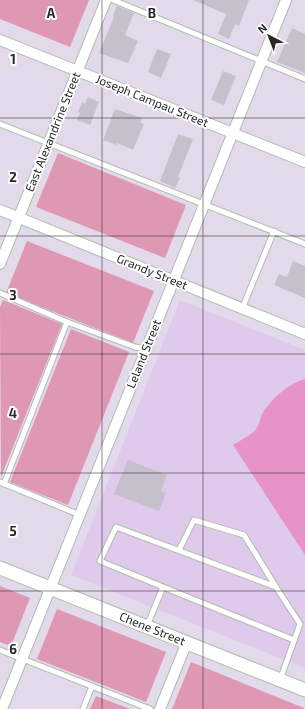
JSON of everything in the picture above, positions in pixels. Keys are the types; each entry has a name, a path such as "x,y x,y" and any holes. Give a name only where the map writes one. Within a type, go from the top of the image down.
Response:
{"street":[{"name":"East Alexandrine Street","path":"0,264 106,0"},
{"name":"Leland Street","path":"2,709 286,0"},
{"name":"Joseph Campau Street","path":"0,40 305,162"},
{"name":"Grandy Street","path":"0,210 305,334"},
{"name":"Chene Street","path":"0,568 305,690"},
{"path":"160,709 187,642"}],"lane":[{"path":"113,0 305,79"},
{"path":"0,124 305,244"},
{"path":"242,308 274,231"},
{"path":"0,293 67,322 135,347 146,349"},
{"path":"67,322 2,483 80,515"},
{"path":"179,550 194,520 244,535 300,624 280,680"},
{"path":"276,587 116,527 100,562 294,640"},
{"path":"147,626 163,587"},
{"path":"0,650 150,709"},
{"path":"83,709 92,686"}],"shaded area":[{"path":"0,0 89,0 70,47 0,19"},
{"path":"58,153 186,205 165,258 36,207"},
{"path":"27,241 154,291 133,343 6,293"},
{"path":"3,300 62,324 1,477 0,307"},
{"path":"180,300 305,350 305,668 71,575"},
{"path":"71,329 129,352 68,505 10,482"},
{"path":"305,379 305,555 233,445 255,431 262,414 280,393 292,384"},
{"path":"0,586 30,598 11,646 0,642"},
{"path":"57,609 166,652 146,702 37,659"},
{"path":"191,662 304,708 304,709 172,709"},
{"path":"96,696 130,709 90,709"}],"building":[{"path":"193,0 249,0 239,26 235,24 229,39 218,34 226,14"},
{"path":"117,6 134,13 125,35 138,41 128,63 99,53"},
{"path":"292,28 305,34 305,73 277,62"},
{"path":"157,49 171,54 161,78 148,72"},
{"path":"223,71 236,76 224,105 211,100"},
{"path":"88,97 99,102 90,125 77,120 82,102 85,104"},
{"path":"115,109 142,118 140,122 144,124 133,150 117,143 117,145 103,140"},
{"path":"178,134 193,139 178,177 180,178 175,188 160,181"},
{"path":"293,261 305,266 305,298 274,285 279,274 287,277"},
{"path":"128,460 167,475 161,491 166,493 159,511 114,494"}]}
